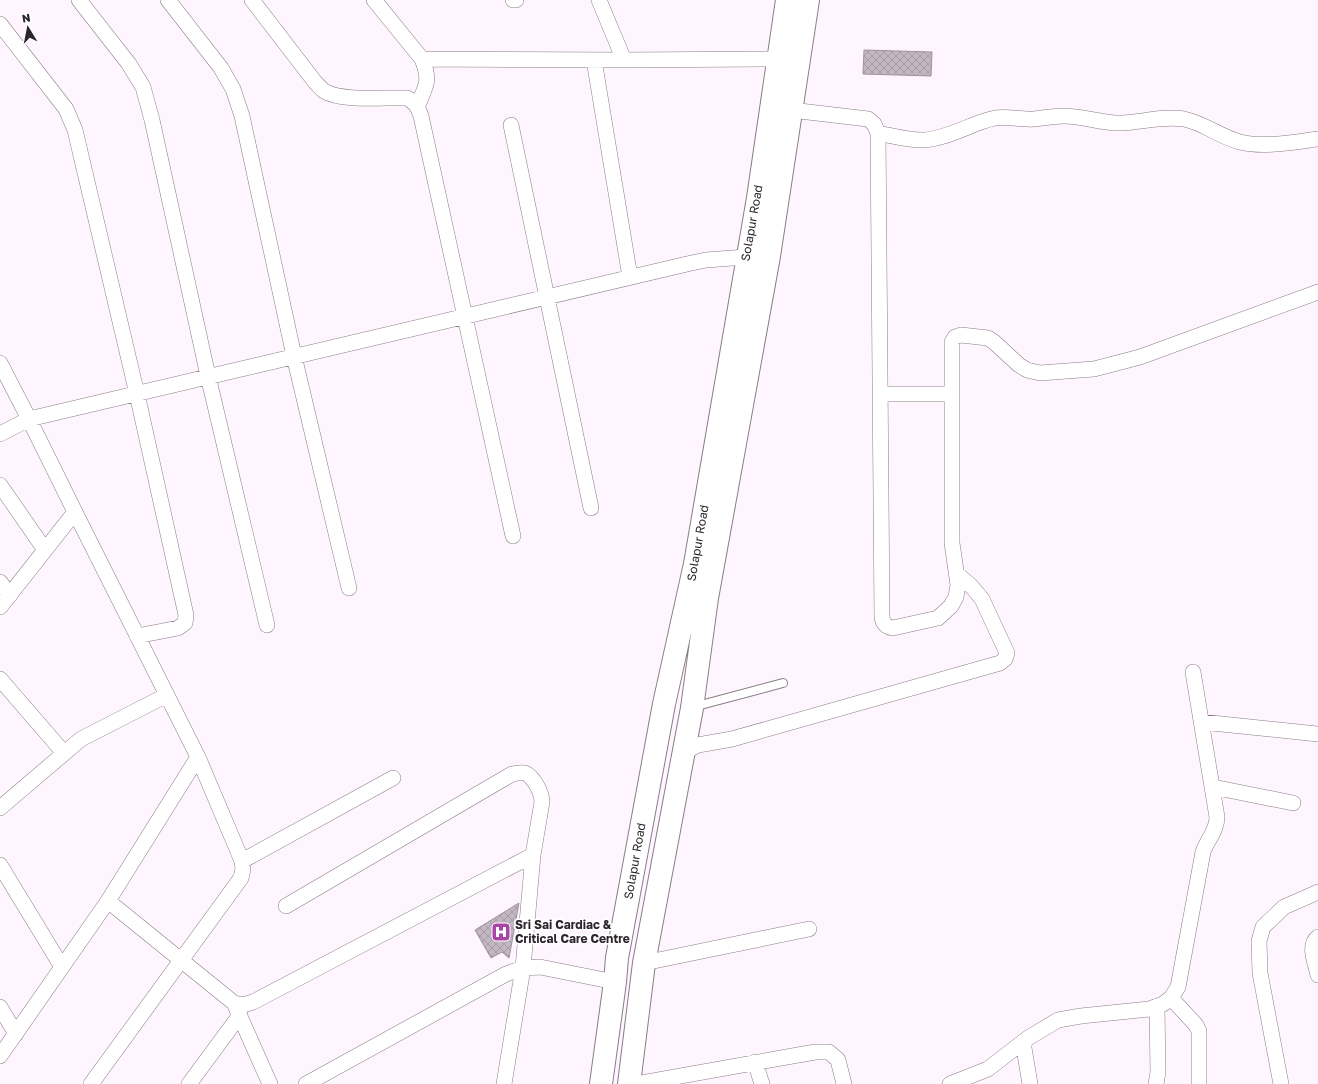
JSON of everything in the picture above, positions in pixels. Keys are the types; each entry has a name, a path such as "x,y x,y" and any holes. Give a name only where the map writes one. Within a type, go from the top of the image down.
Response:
{"main road":[{"name":"Solapur Road","path":"704,566 746,257 758,198 787,0"},
{"name":"Solapur Road","path":"601,1084 617,958 664,704 698,596 769,256 808,0"},
{"name":"Solapur Road","path":"629,1084 644,963 692,708 698,596"}],"street":[{"path":"79,0 129,64 143,87 208,376 267,625"},
{"path":"168,0 221,68 233,89 242,116 294,356 349,588"},
{"path":"252,0 315,82 324,91 337,96 363,98 407,98 413,101 417,106 421,116 466,316 513,536"},
{"path":"374,0 422,59 428,80 417,106"},
{"path":"599,0 624,60"},
{"path":"0,24 66,109 75,130 137,394 186,615 185,623 178,628 137,636"},
{"path":"422,59 778,60"},
{"path":"594,60 630,277"},
{"path":"791,110 868,119 874,124 878,133 882,575 883,622 887,627 893,628 938,618 951,606 956,597 958,585 955,563 952,394 952,342 955,337 961,335 988,338 1019,365 1027,370 1040,373 1094,369 1140,357 1318,292"},
{"path":"878,133 926,140 993,119 1013,117 1033,119 1072,116 1096,121 1117,123 1174,118 1184,119 1195,122 1239,142 1251,144 1318,140"},
{"path":"511,125 591,508"},
{"path":"0,434 29,418 137,394 630,277 706,260 746,257 747,254 769,256"},
{"path":"0,363 29,418 198,758 242,861 243,869 241,878 91,1084"},
{"path":"880,394 952,394"},
{"path":"0,486 45,550"},
{"path":"0,607 75,512"},
{"path":"683,754 698,745 732,739 1000,663 1005,659 1007,653 982,599 955,563"},
{"path":"0,582 10,595"},
{"path":"950,1084 988,1069 1043,1028 1058,1020 1081,1016 1149,1009 1163,1004 1171,998 1178,987 1203,852 1217,825 1194,672"},
{"path":"0,679 64,753"},
{"path":"0,808 64,753 93,733 167,695"},
{"path":"1202,722 1318,734"},
{"path":"0,1056 108,901 198,758"},
{"path":"286,906 512,774 523,772 528,775 542,794 542,802 533,855 523,968 502,1082"},
{"path":"242,861 393,778"},
{"path":"1212,787 1293,803"},
{"path":"192,1082 237,1009 243,1005 253,1002 533,855"},
{"path":"0,865 62,967"},
{"path":"1281,1084 1260,973 1259,941 1263,927 1284,907 1318,892"},
{"path":"108,901 181,960 237,1009 270,1084"},
{"path":"644,963 809,929"},
{"path":"1318,937 1312,944 1312,949 1318,976"},
{"path":"306,1084 506,974 523,968 540,968 615,982"},
{"path":"1171,998 1196,1025 1199,1032 1199,1084"},
{"path":"1156,1084 1158,1072 1157,1006"},
{"path":"0,1007 16,1034"},
{"path":"1023,1042 1030,1084"},
{"path":"636,1084 674,1081 755,1062 815,1052 828,1052 838,1060 844,1084"},
{"path":"755,1062 762,1084"}],"lane":[{"path":"692,708 783,683"}],"building":[{"path":"864,50 932,52 931,76 863,74"},
{"path":"519,903 509,958 502,952 491,958 475,930"}],"place":[{"name":"Sri Sai Cardiac & Critical Care Centre","path":"501,932"}]}
